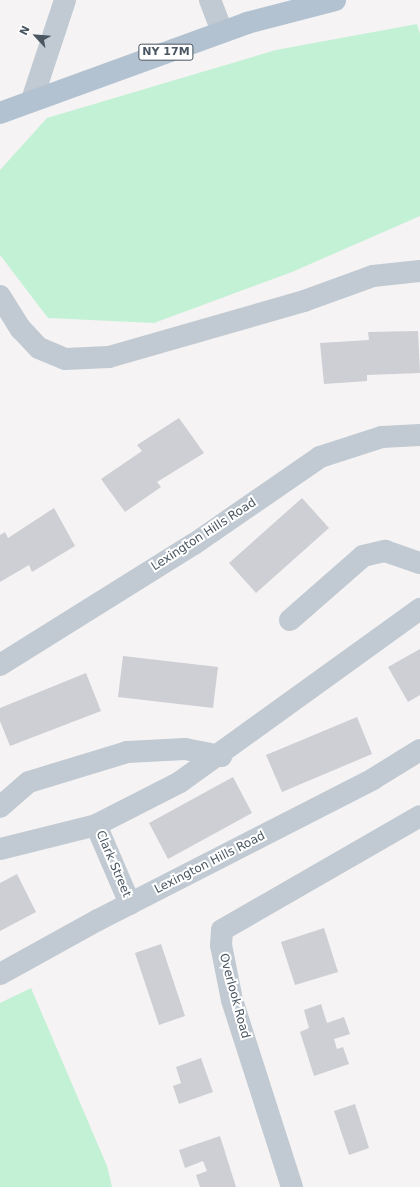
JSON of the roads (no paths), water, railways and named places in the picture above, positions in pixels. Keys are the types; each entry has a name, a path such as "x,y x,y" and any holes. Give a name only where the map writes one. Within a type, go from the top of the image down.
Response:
{"main road":[{"name":"NY 17M","path":"0,113 32,100 300,5 335,0"}],"street":[{"path":"32,100 65,0"},
{"path":"210,0 222,32"},
{"path":"0,296 21,329 39,348 65,359 109,357 304,301 373,276 420,271"},
{"name":"Lexington Hills Road","path":"0,665 194,544 320,458 382,437 420,436"},
{"path":"290,620 363,556 385,551 420,563"},
{"path":"0,849 96,825 180,782 221,756 420,609"},
{"path":"0,807 29,782 128,752 185,749 221,756"},
{"name":"Lexington Hills Road","path":"0,974 130,904 373,779 420,750"},
{"name":"Overlook Road","path":"292,1187 232,1000 220,945 222,930 420,816"},
{"name":"Clark Street","path":"96,825 130,904"}]}
